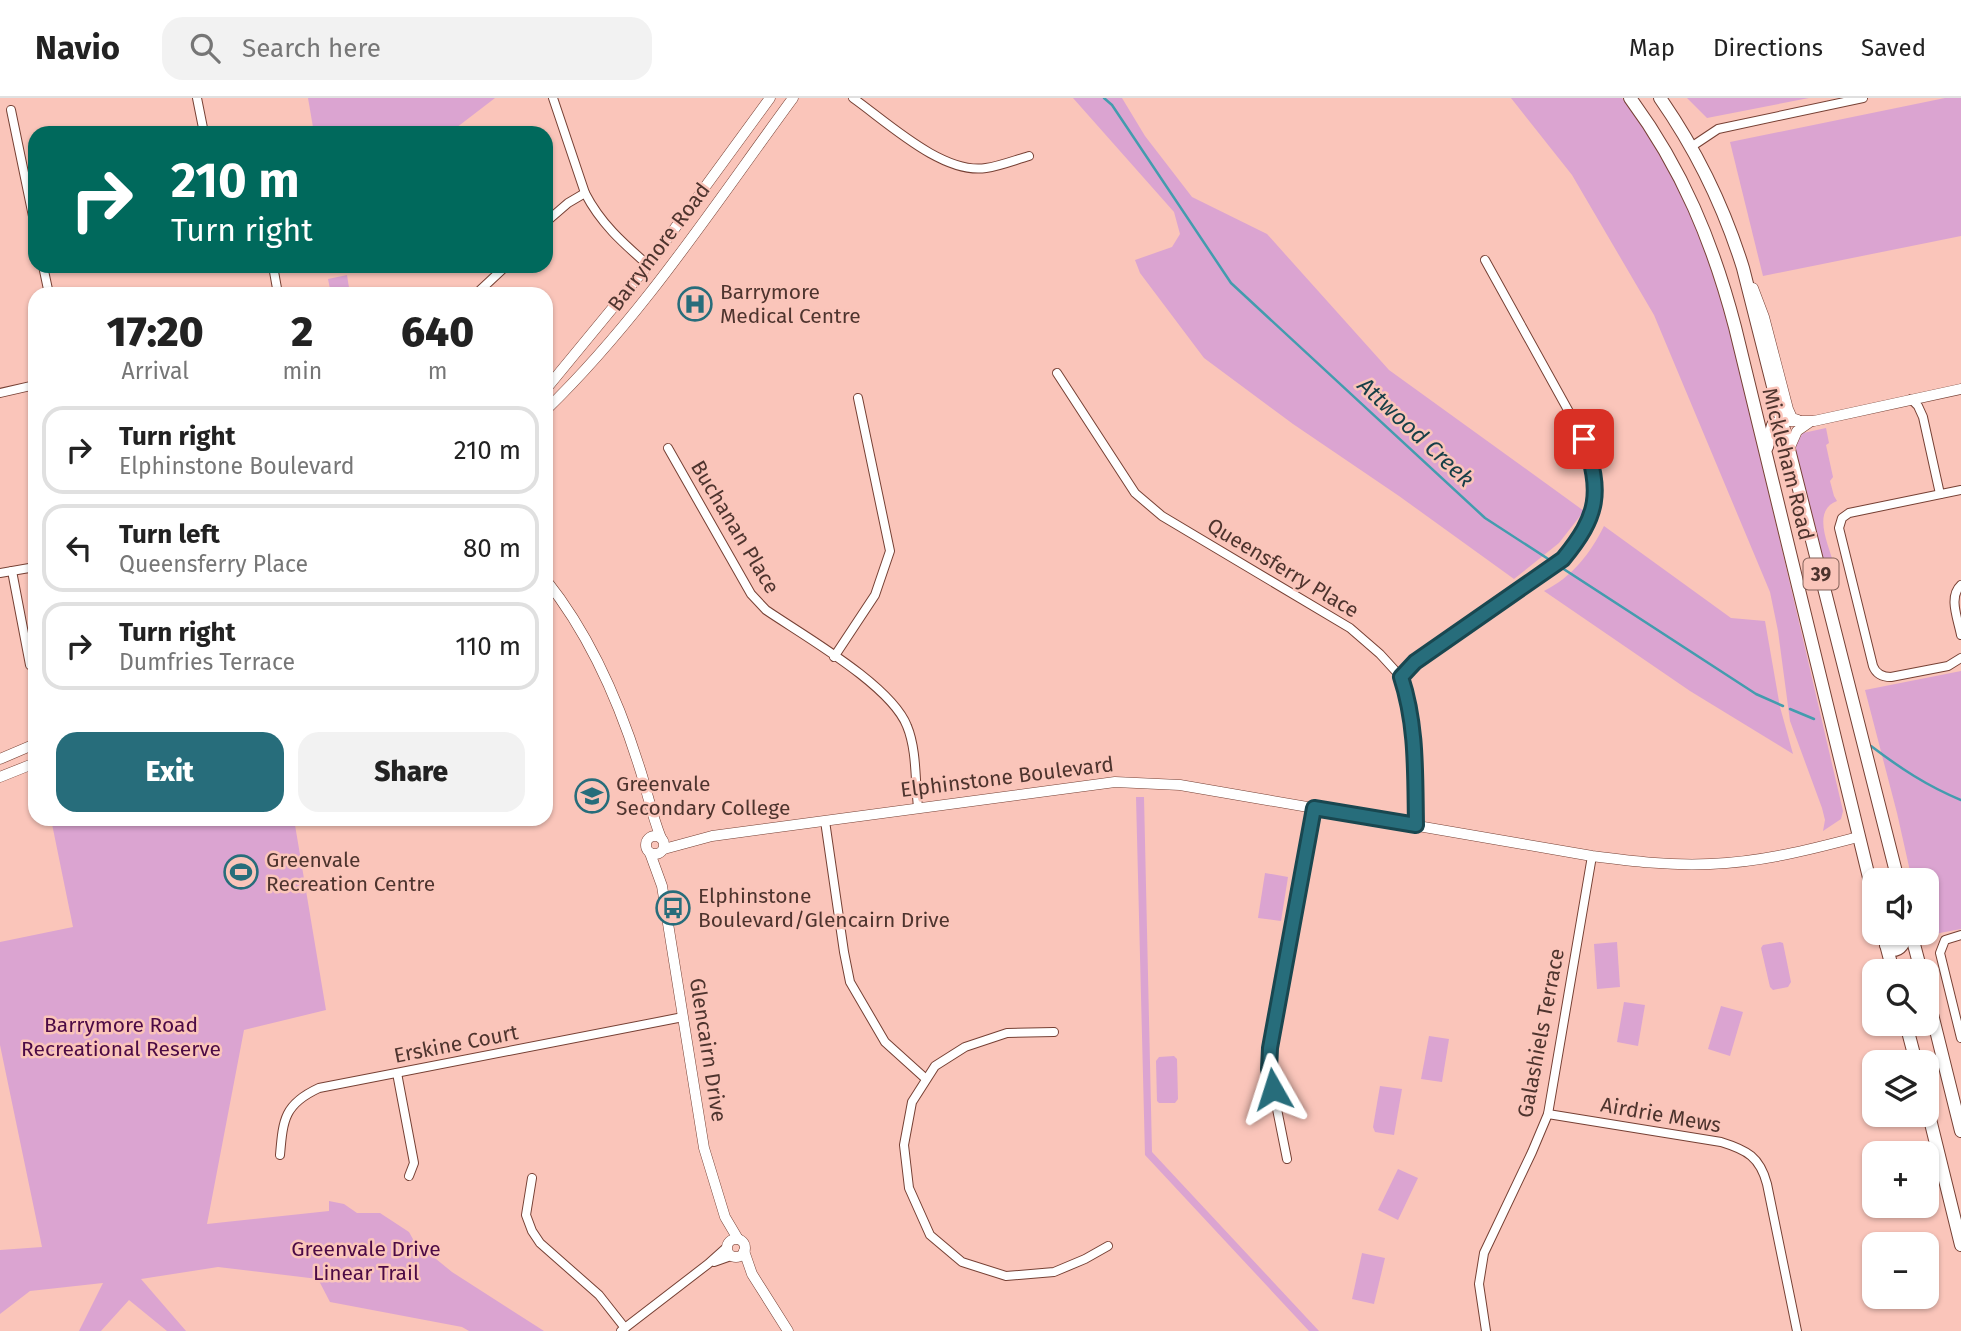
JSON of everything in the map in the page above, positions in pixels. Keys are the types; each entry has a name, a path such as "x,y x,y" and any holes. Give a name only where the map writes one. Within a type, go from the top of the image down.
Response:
{"main road":[{"name":"Mickleham Road","path":"1630,98 1671,158 1700,216 1727,295 1866,868"},
{"name":"Mickleham Road","path":"1660,98 1691,147 1724,212 1744,268 1895,868"},
{"path":"1766,454 1768,436 1773,425 1783,421"},
{"path":"1937,1036 1961,1131"},
{"path":"1932,1127 1961,1245"}],"street":[{"path":"197,98 203,126"},
{"path":"553,98 585,193 601,221 662,276"},
{"name":"Barrymore Road","path":"553,380 648,265 770,98"},
{"name":"Barrymore Road","path":"553,403 624,326 793,98"},
{"path":"853,98 940,160 961,167 985,168 1028,156"},
{"path":"1691,147 1718,129 1863,98"},
{"path":"11,110 28,192"},
{"path":"553,216 585,193"},
{"path":"1401,677 1415,662 1563,559 1591,518 1596,493 1593,467 1584,439 1485,260"},
{"path":"1744,268 1764,317 1790,414 1799,421"},
{"path":"484,287 498,273"},
{"name":"Queensferry Place","path":"1057,373 1135,493 1162,516 1350,628 1401,677 1411,717 1416,825"},
{"path":"0,393 28,386"},
{"path":"1783,421 1814,421 1961,389"},
{"path":"834,657 875,595 890,551 858,398"},
{"path":"1911,399 1923,417 1940,494"},
{"path":"1790,447 1799,429 1814,421"},
{"name":"Buchanan Place","path":"668,448 751,594 766,610 879,688 895,706 907,726 918,807"},
{"path":"1961,490 1849,513 1839,524 1839,534 1876,672 1891,677 1948,666 1961,658"},
{"path":"0,573 28,568"},
{"path":"12,571 28,655"},
{"path":"1961,585 1954,595 1961,635"},
{"name":"Glencairn Drive","path":"553,588 597,657 624,722 640,768 649,810 663,844 662,886 704,1148 725,1217 730,1251 752,1274 788,1331"},
{"path":"0,759 28,747"},
{"path":"0,777 28,766"},
{"name":"Elphinstone Boulevard","path":"663,844 1115,782 1180,785 1592,856 1652,863 1709,864 1794,854 1858,837"},
{"path":"1286,1159 1269,1069 1270,1048 1314,808"},
{"name":"Glencairn Drive","path":"649,810 646,849 662,886"},
{"path":"825,821 850,982 885,1042 926,1079"},
{"path":"648,840 652,836 663,844 656,855 650,853"},
{"name":"Galashiels Terrace","path":"1486,1331 1479,1284 1484,1254 1548,1114 1592,856"},
{"path":"1961,935 1947,939 1940,950 1961,1038"},
{"name":"Erskine Court","path":"280,1155 288,1110 301,1097 319,1088 683,1017"},
{"path":"1054,1032 1007,1033 965,1047 935,1066 912,1102 904,1145 909,1188 930,1235 962,1262 1006,1276 1054,1272 1108,1246"},
{"path":"397,1073 414,1163 409,1176"},
{"name":"Airdrie Mews","path":"1548,1114 1721,1142 1755,1158 1763,1168 1767,1184 1797,1331"},
{"path":"532,1178 526,1215 531,1231 540,1243 599,1295 623,1330 708,1264 730,1251 742,1255 744,1251"},
{"name":"Glencairn Drive","path":"725,1217 738,1239 743,1242 752,1274"},
{"path":"730,1251 730,1241 738,1239"}],"green space":[{"path":"308,98 495,98 459,126 313,126"},
{"path":"1073,98 1122,98 1145,136 1192,197 1267,234 1389,370 1584,511 1559,543 1514,579 1204,358 1140,273 1135,260 1172,247 1180,234 1174,212"},
{"path":"1511,98 1622,98 1651,139 1695,227 1712,273 1739,368 1843,811 1841,819 1823,831 1825,820 1822,808 1790,721 1770,592 1654,315 1572,175"},
{"path":"1687,98 1809,98 1707,118"},
{"path":"1945,98 1961,98 1961,236 1763,276 1730,142"},
{"path":"347,275 349,287 330,287 328,279"},
{"path":"1826,428 1829,443 1826,445 1833,477 1830,481 1837,501 1829,506 1823,520 1834,565 1824,567 1794,446 1803,433"},
{"path":"1604,526 1731,618 1765,621 1780,707 1793,754 1690,691 1544,591 1563,579 1579,564"},
{"path":"1961,671 1961,929 1939,933 1939,868 1909,868 1865,690"},
{"path":"1136,797 1144,797 1152,1152 1319,1331 1309,1331 1145,1155"},
{"name":"Barrymore Road Recreational Reserve","path":"52,826 295,826 326,1010 244,1030 207,1224 329,1211 329,1201 344,1204 357,1213 380,1213 409,1232 414,1241 452,1272 544,1331 469,1331 462,1327 330,1302 318,1279 218,1267 141,1279 186,1331 167,1331 129,1300 101,1331 79,1331 103,1283 30,1291 0,1314 0,1250 42,1247 0,1045 0,942 73,927"},
{"path":"1265,873 1288,877 1281,921 1258,918"},
{"path":"1617,942 1620,987 1597,989 1594,944"},
{"path":"1783,943 1791,982 1788,987 1773,990 1761,948 1763,945"},
{"path":"1624,1002 1645,1005 1638,1046 1617,1042"},
{"path":"1721,1006 1743,1012 1730,1056 1708,1049"},
{"path":"1429,1036 1449,1039 1442,1082 1421,1079"},
{"path":"1174,1056 1177,1059 1178,1099 1175,1103 1159,1103 1156,1061 1159,1057"},
{"path":"1380,1086 1402,1089 1394,1135 1375,1132 1373,1127"},
{"path":"1398,1169 1418,1178 1398,1220 1378,1210"},
{"path":"1362,1253 1385,1258 1374,1304 1352,1299"}],"waterway":[{"name":"Attwood Creek","path":"1104,98 1112,105 1231,283 1485,518 1756,694 1783,706"},
{"name":"Attwood Creek","path":"1790,709 1814,719"},
{"name":"Attwood Creek","path":"1871,746 1914,776 1961,800"}],"place":[{"name":"Barrymore Medical Centre","path":"695,304"},
{"name":"Greenvale Secondary College","path":"592,796"},
{"name":"Greenvale Recreation Centre","path":"241,872"},
{"name":"Elphinstone Boulevard/Glencairn Drive","path":"673,908"}],"route":[{"path":"1273,1089 1269,1069 1270,1048 1314,808 1416,825 1414,741 1410,705 1401,677 1415,662 1563,559 1579,539 1591,518 1596,493 1593,467 1584,439"}],"park label":[{"name":"Greenvale Drive Linear Trail","path":"366,1261"}]}
